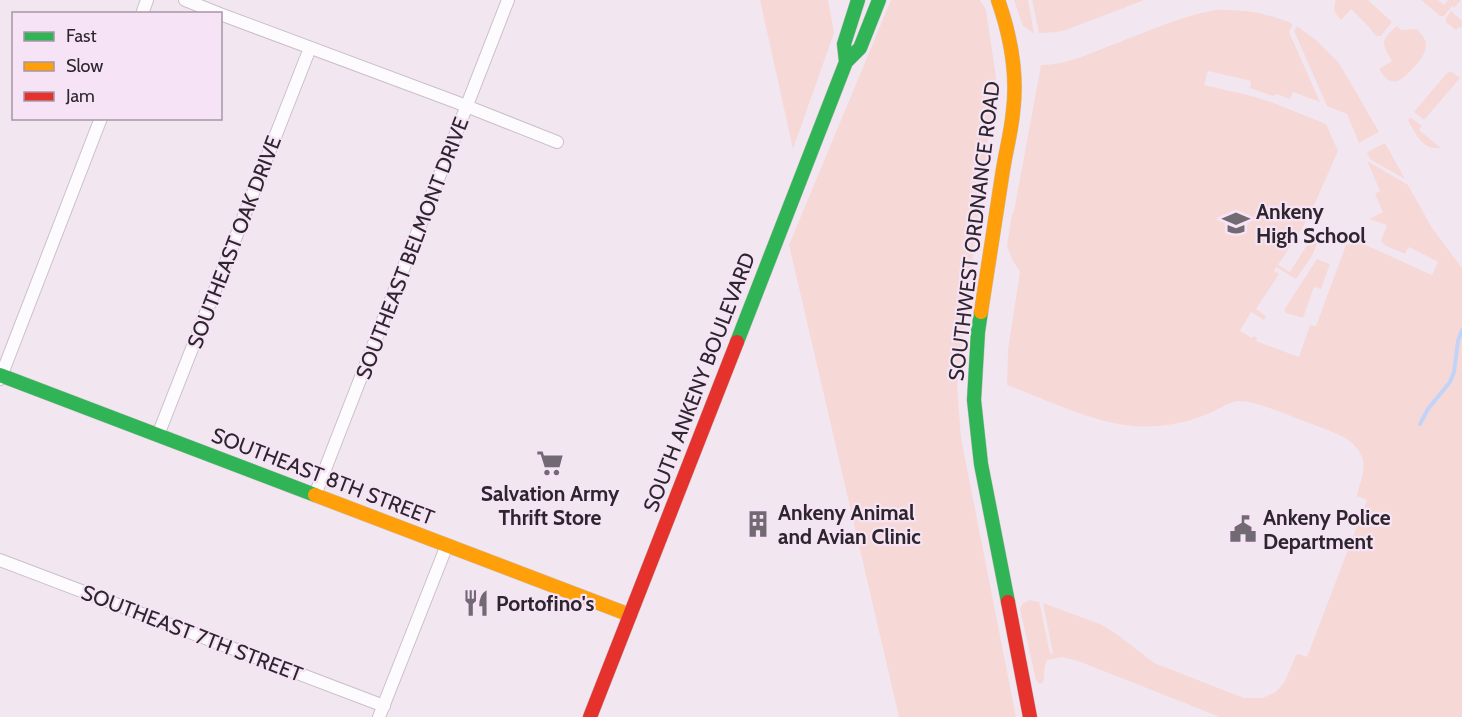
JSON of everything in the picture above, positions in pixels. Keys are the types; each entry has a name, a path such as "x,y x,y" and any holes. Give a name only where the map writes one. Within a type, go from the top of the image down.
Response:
{"street":[{"path":"185,0 215,12"},
{"name":"SOUTHEAST BELMONT DRIVE","path":"315,495 508,0"},
{"name":"SOUTH ANKENY BOULEVARD","path":"846,62 844,44 858,0"},
{"name":"SOUTH ANKENY BOULEVARD","path":"590,717 846,62 860,48 879,0"},
{"name":"SOUTHWEST ORDNANCE ROAD","path":"998,0 1011,41 1016,86 1011,132 1005,154 978,332 974,400 981,464 994,538 1030,717"},
{"path":"222,15 557,142"},
{"name":"SOUTHEAST OAK DRIVE","path":"158,435 310,48"},
{"path":"0,376 100,120"},
{"name":"SOUTHEAST 8TH STREET","path":"0,376 630,615"},
{"path":"382,711 447,545"},
{"name":"SOUTHEAST 7TH STREET","path":"0,560 382,711"}],"shaded area":[{"path":"760,0 828,0 834,33 793,149"},
{"path":"891,0 980,0 986,10 996,77 957,387 961,438 1016,717 899,717 789,245"},
{"path":"1014,0 1028,0 1034,33 1023,26"},
{"path":"1032,0 1144,0 1066,30 1039,33"},
{"path":"1336,0 1368,0 1392,22 1381,36 1376,36 1351,9 1341,20 1335,11"},
{"path":"1421,0 1438,0 1444,5 1448,0 1461,0 1444,16 1440,16"},
{"path":"1216,10 1255,12 1293,24 1289,32 1320,102 1293,92 1290,99 1277,94 1273,96 1250,88 1251,81 1208,71 1204,85 1271,102 1326,124 1338,151 1303,227 1278,265 1290,272 1314,234 1320,237 1312,256 1296,279 1276,267 1274,271 1279,274 1256,309 1266,316 1264,320 1251,312 1240,331 1252,338 1254,336 1257,338 1256,341 1299,357 1310,325 1316,326 1346,245 1357,241 1432,275 1438,262 1409,247 1405,254 1386,246 1381,241 1387,225 1369,219 1383,212 1375,194 1380,191 1367,161 1408,185 1432,228 1462,268 1462,717 1220,717 1078,661 1062,657 1047,660 1043,683 1039,684 1036,680 1020,609 1023,603 1030,600 1039,602 1050,654 1053,653 1043,603 1102,625 1154,663 1244,698 1262,698 1276,692 1285,681 1296,655 1307,657 1367,500 1357,496 1363,472 1362,457 1347,439 1265,406 1239,401 1179,423 1161,426 1133,426 1086,415 1007,385 1008,349 1020,272 1007,246 1041,65 1073,60 1174,21"},
{"path":"1451,11 1462,21 1461,29 1459,27 1456,30 1446,22"},
{"path":"1297,26 1316,40 1339,63 1379,132 1359,143 1347,114 1327,106 1294,31"},
{"path":"1397,26 1401,30 1417,29 1424,38 1426,48 1421,59 1406,75 1393,81 1388,80 1379,69 1392,61 1384,42 1387,35"},
{"path":"1448,72 1460,78 1424,120 1414,112"},
{"path":"1410,117 1422,126 1419,130 1441,148 1429,147 1420,140 1408,120"},
{"path":"1385,143 1405,179 1370,159 1367,152"},
{"path":"1317,259 1330,264 1321,289 1314,287 1303,318 1286,313 1284,310"}],"waterway":[{"path":"1420,424 1428,409 1450,382 1462,330"}],"traffic: fast":[{"path":"846,62 844,44 858,0"},
{"path":"737,342 846,62 860,48 879,0"},
{"path":"981,312 974,400 981,464 1008,602"},
{"path":"0,375 315,495"}],"traffic: slow":[{"path":"981,312 1011,128 1015,83 1007,28 998,0"},
{"path":"315,495 630,615"}],"traffic: jam":[{"path":"590,717 737,342"},
{"path":"1008,602 1030,717"}],"place":[{"name":"Ankeny High School","path":"1236,223"},
{"name":"Salvation Army Thrift Store","path":"550,463"},
{"name":"Ankeny Animal and Avian Clinic","path":"758,524"},
{"name":"Ankeny Police Department","path":"1243,529"},
{"name":"Portofino's","path":"476,603"}]}
